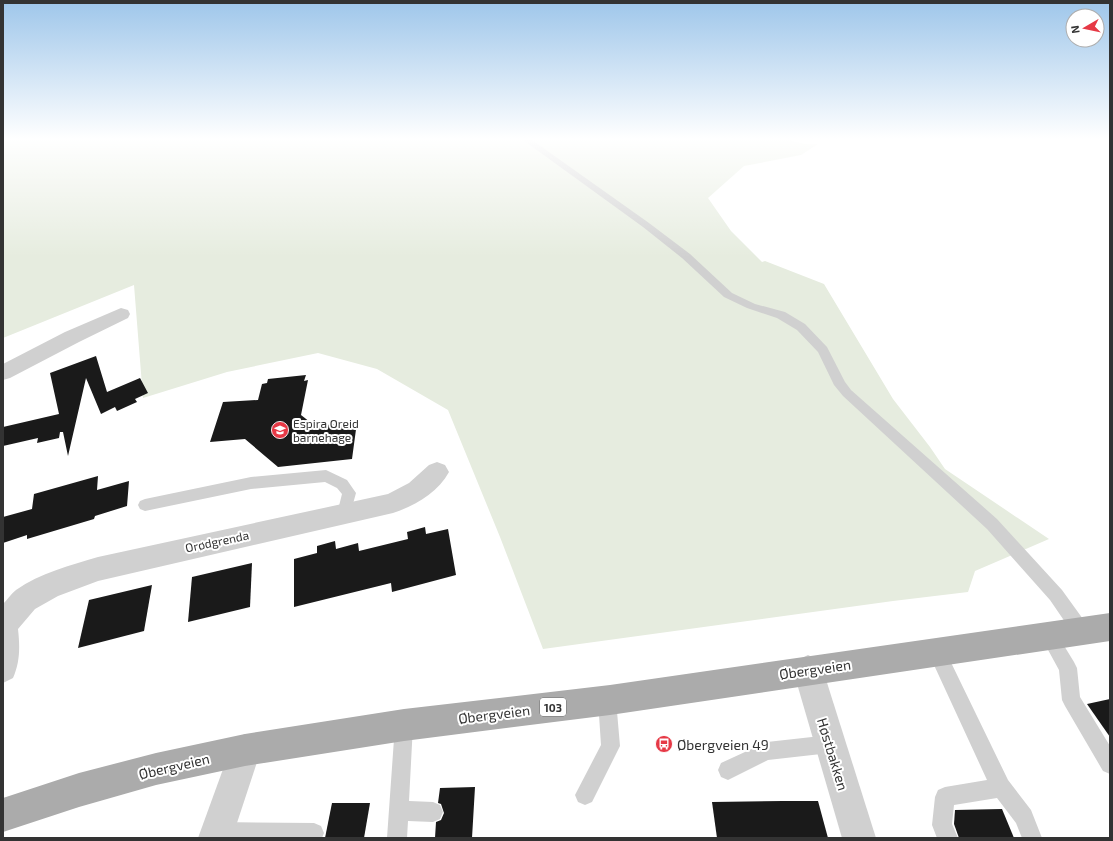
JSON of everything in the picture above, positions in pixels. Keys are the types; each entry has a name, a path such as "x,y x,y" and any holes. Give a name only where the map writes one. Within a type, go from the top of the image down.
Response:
{"main road":[{"name":"Øbergveien","path":"3,816 87,788 156,769 245,750 404,725 607,700 1096,629"}],"street":[{"path":"3,372 121,314"},
{"name":"Orødgrenda","path":"3,668 5,659 5,641 3,625 25,600 48,587 69,578 145,557 393,503 418,490 437,472"},
{"name":"Høstbakken","path":"808,670 858,838"},
{"path":"216,835 245,750"}],"lane":[{"path":"582,179 646,225 686,256 728,295 751,306 781,315 801,327 823,350 840,385 846,393 992,524 1056,595 1096,629"},
{"path":"145,505 251,483 326,476 342,484 349,493 344,514"},
{"path":"1048,637 1068,668 1071,700 1110,764"},
{"path":"937,652 1001,787 1024,817 1032,838"},
{"path":"585,795 611,746 607,700"},
{"path":"397,838 404,725"},
{"path":"728,770 767,751 830,744"},
{"path":"948,838 942,825 945,797 1001,787"},
{"path":"399,810 432,812"},
{"path":"216,835 314,833"}],"shaded area":[{"path":"3,179 729,179 708,198 731,231 762,262 765,261 824,284 893,399 945,469 1049,539 975,571 968,592 543,649 500,537 448,410 377,369 318,353 227,372 143,398 134,285 3,338"}],"building":[{"path":"96,356 107,392 140,378 148,393 135,399 137,402 117,411 115,407 101,414 86,378 68,456 63,432 60,432 59,438 37,443 38,438 3,446 3,427 59,414 50,373"},
{"path":"306,375 304,381 308,380 301,415 315,426 357,422 352,459 278,467 245,439 210,442 223,402 258,400 262,384 267,383 268,379"},
{"path":"98,476 97,490 129,481 127,506 95,516 94,519 27,539 27,535 3,543 3,517 32,509 34,494"},
{"path":"425,527 426,534 448,529 456,575 392,592 391,583 294,607 294,559 317,553 317,546 335,541 336,549 358,543 359,551 408,539 407,532"},
{"path":"252,563 250,607 188,622 192,577"},
{"path":"152,585 144,631 78,648 89,600"},
{"path":"1110,699 1110,737 1087,704"},
{"path":"475,787 472,838 435,838 436,822 441,820 444,813 441,804 438,803 440,788"},
{"path":"818,801 828,838 717,838 712,802"},
{"path":"332,803 370,803 364,838 325,838"},
{"path":"1002,809 1014,838 959,838 954,824 955,810"}],"place":[{"name":"Espira Oreid barnehage","path":"280,430"},
{"name":"Øbergveien 49","path":"664,744"}]}
